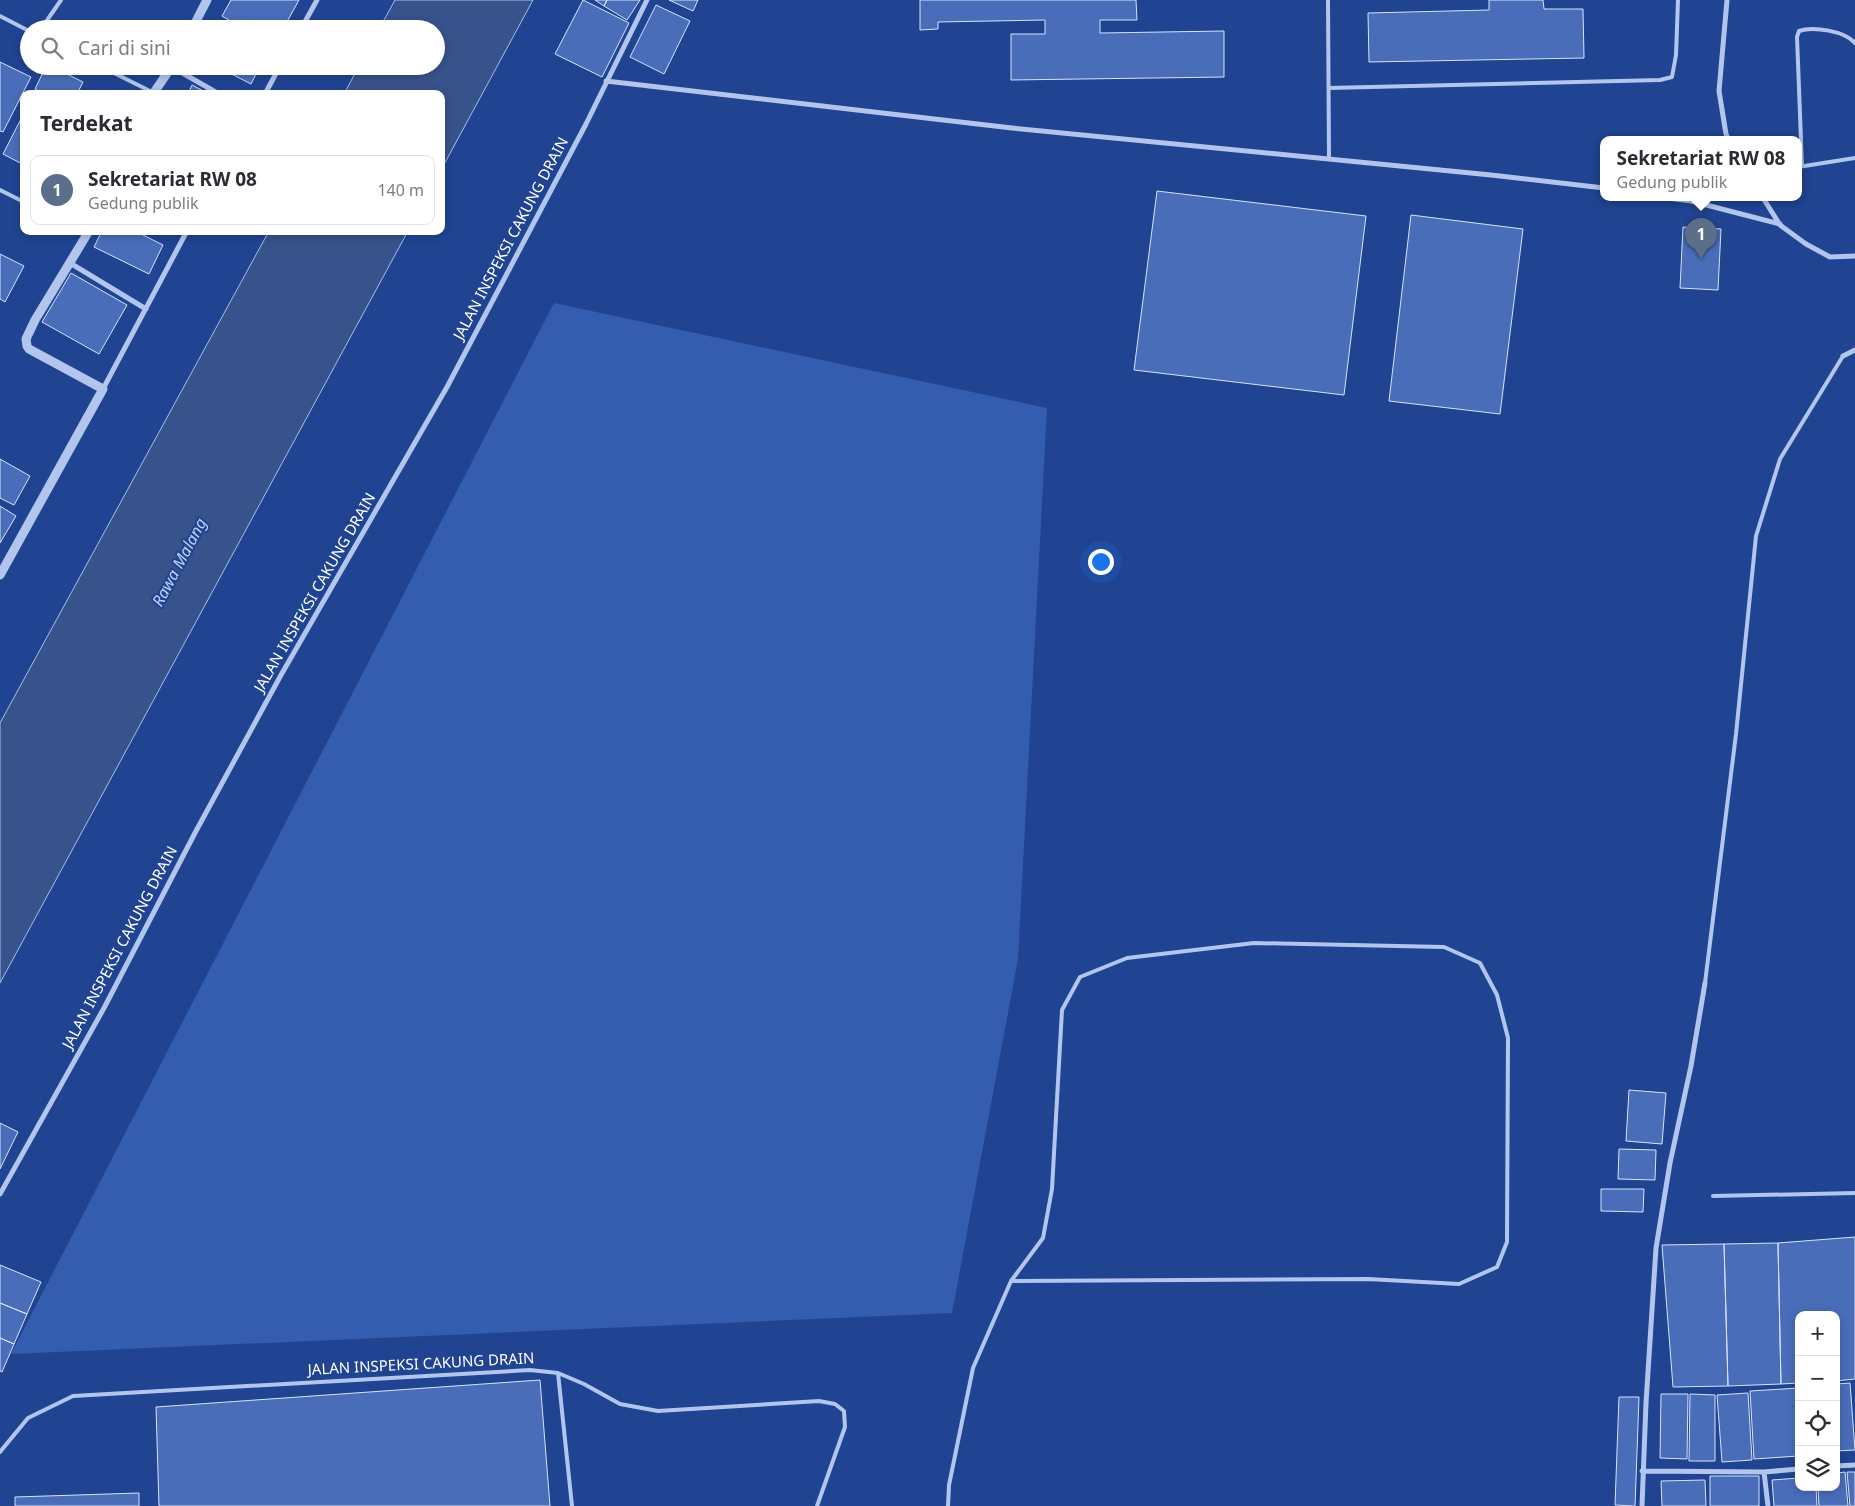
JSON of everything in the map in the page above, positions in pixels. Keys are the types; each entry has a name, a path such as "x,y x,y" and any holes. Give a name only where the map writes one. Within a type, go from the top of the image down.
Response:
{"street":[{"path":"197,20 207,0"},
{"path":"306,20 317,0"},
{"name":"JALAN INSPEKSI CAKUNG DRAIN","path":"0,1194 104,1008 196,831 281,675 447,387 586,124 647,0"},
{"path":"1727,0 1719,91 1727,136"},
{"path":"156,90 166,75"},
{"path":"187,75 212,90"},
{"path":"267,90 275,75"},
{"path":"606,81 1012,128 1600,188"},
{"path":"1691,201 1780,224"},
{"path":"1765,201 1780,224 1806,244 1830,257 1855,256"},
{"path":"85,235 35,320 26,339 29,349 103,389"},
{"path":"0,575 103,389 185,235"},
{"path":"70,263 146,309"},
{"path":"1843,356 1855,350"},
{"path":"1642,1506 1642,1471 1656,1248 1670,1163 1691,1066 1706,983"},
{"path":"1840,1466 1855,1465"},
{"path":"1642,1471 1764,1472 1795,1470"},
{"path":"1764,1472 1768,1506"}],"lane":[{"path":"47,20 61,0"},
{"path":"1328,0 1329,159"},
{"path":"1329,88 1660,80 1672,77 1676,55 1678,0"},
{"path":"0,16 20,26"},
{"path":"1799,136 1797,37 1799,32 1808,28 1841,34 1852,39 1855,43"},
{"path":"118,75 148,90"},
{"path":"1802,166 1855,158"},
{"path":"0,190 20,200"},
{"path":"1706,983 1737,724 1756,536 1780,459 1843,356"},
{"path":"948,1506 949,1485 972,1368 1011,1282 1043,1238 1052,1189 1062,1010 1080,977 1128,958 1254,943 1444,947 1480,963 1497,995 1508,1038 1507,1242 1497,1268 1459,1284 1368,1279 1011,1282"},
{"path":"1713,1196 1855,1193"},
{"name":"JALAN INSPEKSI CAKUNG DRAIN","path":"0,1452 28,1418 73,1396 530,1370 558,1373 584,1384 620,1404 658,1411 819,1401 835,1404 844,1411 845,1427 817,1506"},
{"path":"558,1373 572,1506"}],"shaded area":[{"path":"554,303 1047,408 1018,959 952,1313 11,1354"}],"water":[{"path":"395,0 533,0 445,163 445,90 346,90 354,75 445,75 445,20 384,20"},
{"name":"Rawa Malang","path":"267,235 406,235 0,983 0,723"}],"building":[{"path":"231,0 299,0 288,20 229,20 222,16"},
{"path":"583,0 629,23 602,77 555,54"},
{"path":"595,0 607,0 604,6"},
{"path":"607,0 640,0 627,20 604,6"},
{"path":"669,0 698,0 693,11"},
{"path":"920,0 1136,0 1137,20 1100,20 1100,33 1224,31 1224,77 1011,80 1011,34 1045,34 1045,20 938,22 938,29 920,30"},
{"path":"1489,0 1543,0 1544,9 1583,9 1584,58 1369,62 1368,13 1489,10"},
{"path":"656,5 690,21 664,74 630,57"},
{"path":"0,62 20,72 20,75 31,77 24,90 20,90 20,99 3,132 0,131"},
{"path":"42,75 69,75 83,82 79,90 35,89"},
{"path":"234,75 256,75 251,84"},
{"path":"192,85 201,90 190,90"},
{"path":"20,121 20,163 3,154"},
{"path":"1157,191 1366,216 1344,395 1134,370"},
{"path":"1411,215 1523,229 1500,414 1389,401"},
{"path":"1683,227 1721,229 1718,290 1680,288"},
{"path":"100,235 143,235 163,245 149,274 94,247"},
{"path":"0,254 24,266 5,302 0,299"},
{"path":"71,273 127,305 99,354 42,322"},
{"path":"0,459 30,476 14,505 0,498"},
{"path":"0,506 16,516 0,543"},
{"path":"1629,1090 1666,1093 1662,1144 1626,1141"},
{"path":"0,1123 18,1132 0,1169"},
{"path":"1619,1149 1656,1150 1655,1180 1618,1179"},
{"path":"1601,1189 1644,1189 1643,1212 1601,1211"},
{"path":"1855,1237 1855,1379 1840,1381 1840,1311 1795,1311 1795,1383 1781,1384 1778,1243"},
{"path":"1778,1243 1781,1384 1728,1386 1724,1244"},
{"path":"1724,1244 1728,1386 1673,1387 1662,1245"},
{"path":"0,1265 41,1282 27,1314 0,1303"},
{"path":"0,1303 27,1314 14,1344 0,1338"},
{"path":"0,1338 14,1344 2,1372 0,1371"},
{"path":"540,1380 550,1506 159,1506 156,1407"},
{"path":"1850,1383 1855,1450 1840,1451 1840,1384"},
{"path":"1795,1388 1795,1456 1754,1459 1750,1391"},
{"path":"1748,1393 1752,1460 1722,1462 1717,1395"},
{"path":"1661,1394 1688,1394 1687,1459 1660,1458"},
{"path":"1690,1394 1715,1395 1715,1461 1689,1461"},
{"path":"1619,1397 1639,1397 1635,1506 1615,1505"},
{"path":"1845,1472 1848,1506 1819,1506 1818,1491 1840,1491 1840,1473"},
{"path":"1847,1472 1855,1472 1855,1506 1850,1506"},
{"path":"1710,1476 1759,1476 1759,1506 1710,1506"},
{"path":"1795,1478 1795,1491 1816,1491 1817,1506 1774,1506 1772,1480"},
{"path":"1705,1480 1706,1506 1662,1506 1661,1481"},
{"path":"139,1493 139,1506 15,1506 15,1497"}],"place":[{"name":"Sekretariat RW 08","path":"1701,259"}]}
